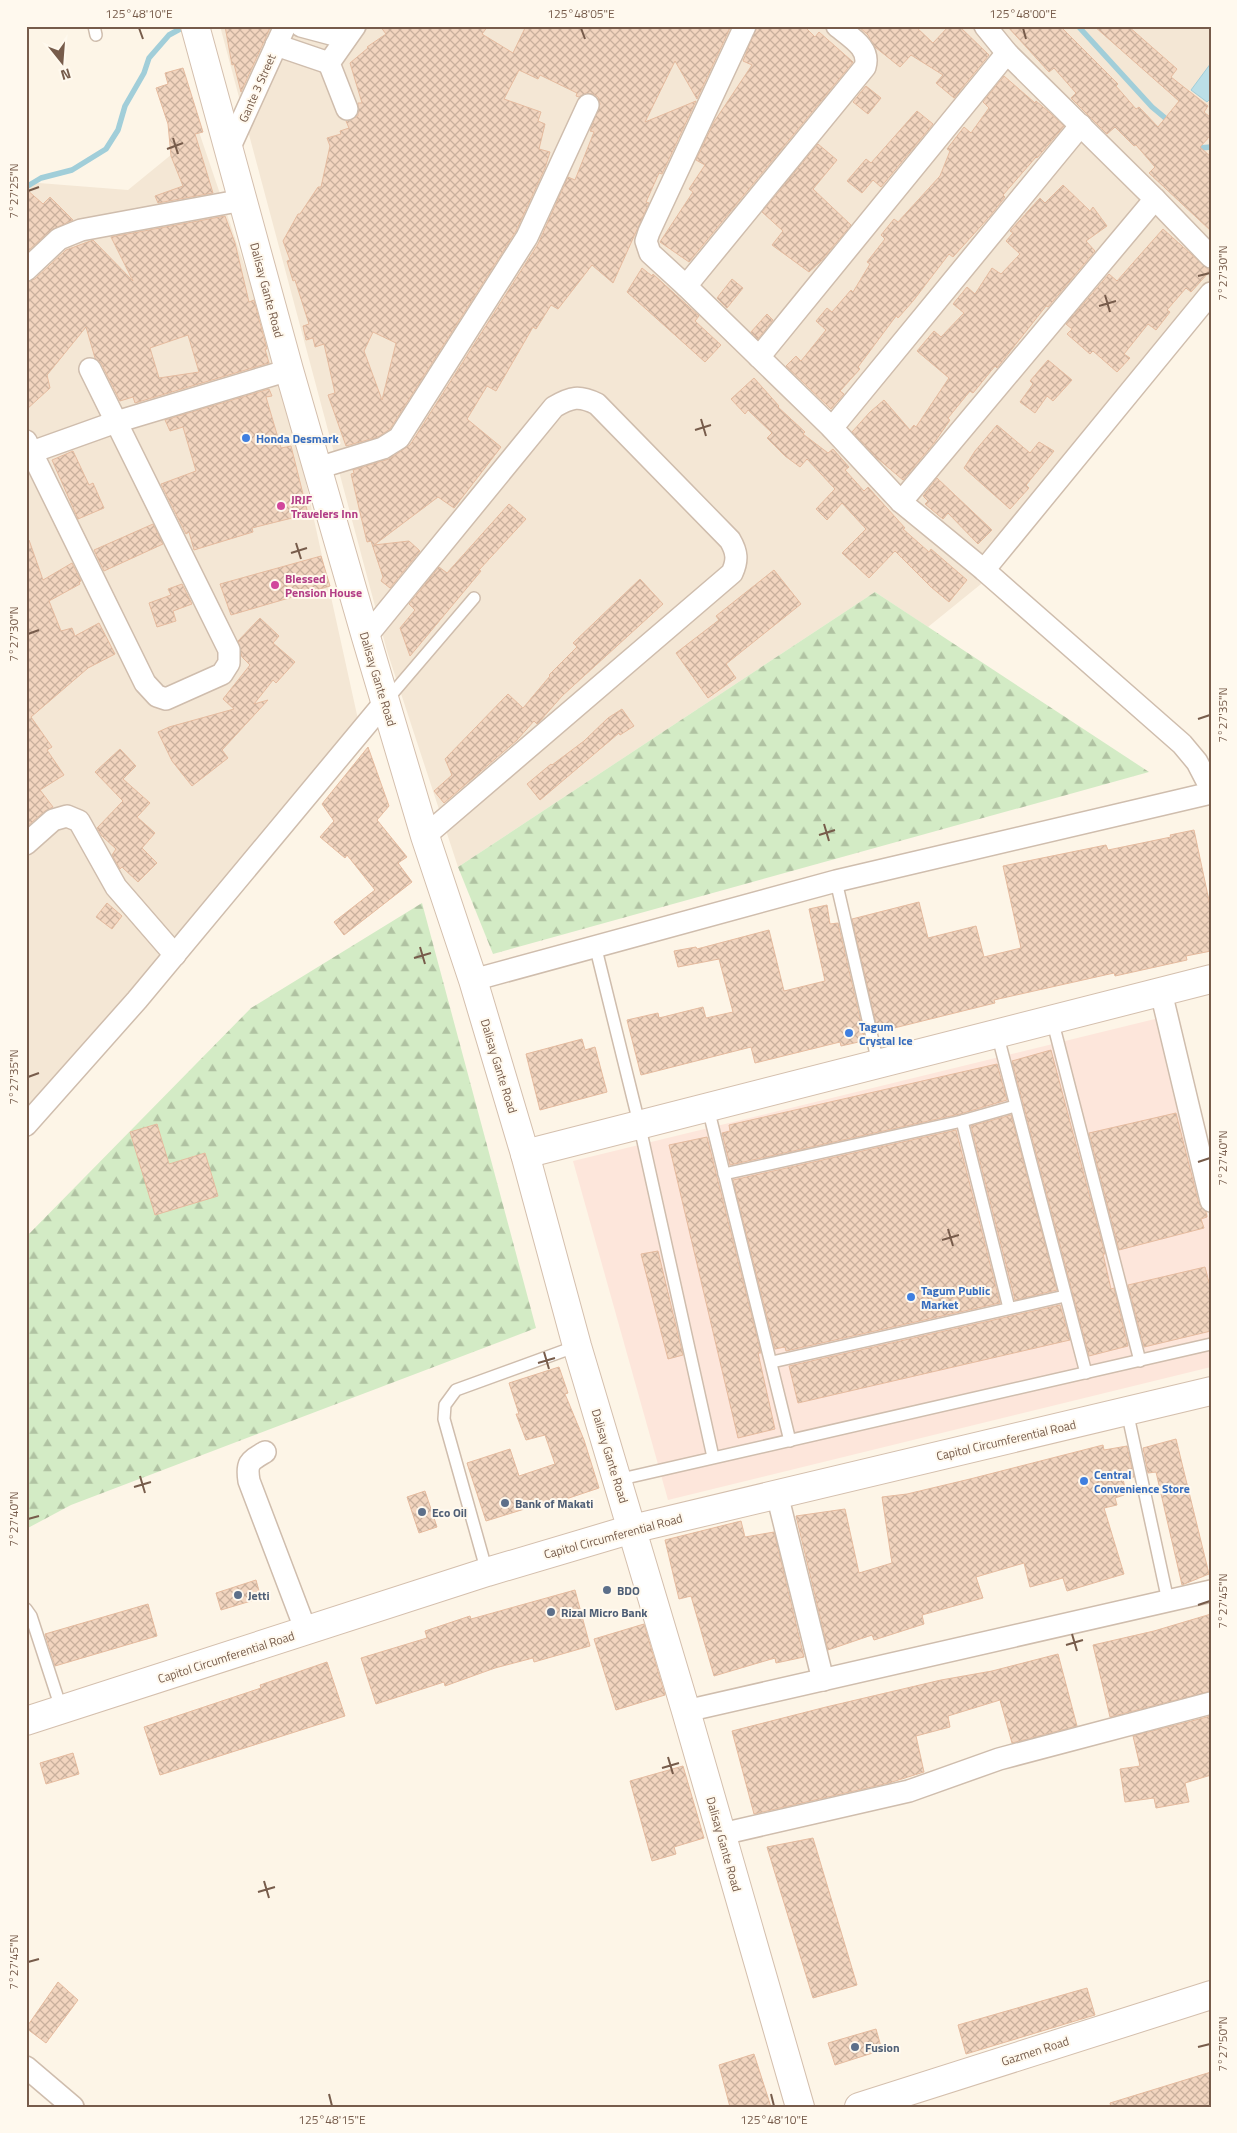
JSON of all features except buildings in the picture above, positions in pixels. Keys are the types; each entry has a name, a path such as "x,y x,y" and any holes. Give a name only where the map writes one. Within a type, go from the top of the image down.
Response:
{"main road":[{"name":"Dalisay Gante Road","path":"195,26 289,370 366,637 425,836 473,980 525,1154 577,1346 686,1711 800,2107"},
{"path":"525,1154 639,1123 1211,979"},
{"name":"Capitol Circumferential Road","path":"26,1722 487,1572 632,1529 1211,1391"},
{"name":"Gazmen Road","path":"859,2107 1211,1994"}],"street":[{"name":"Gante 3 Street","path":"229,149 285,26"},
{"path":"301,26 350,32 330,63"},
{"path":"745,26 646,241 650,254 686,286 832,428 901,502 984,570 1182,744 1197,762 1211,789"},
{"path":"686,286 865,67 867,60 862,48 837,26"},
{"path":"985,26 1007,53 1155,199 1207,245"},
{"path":"276,46 330,63"},
{"path":"759,357 1007,53"},
{"path":"330,63 347,109"},
{"path":"318,468 382,448 399,438 528,237 588,105"},
{"path":"832,428 1080,125"},
{"path":"901,502 1155,199"},
{"path":"26,270 59,239 81,230 243,200"},
{"path":"984,570 1211,293"},
{"path":"90,369 116,422 228,650 229,663 222,674 166,700 156,696 145,683 29,446 116,422 289,370"},
{"path":"366,637 554,407 566,400 584,397 597,404 724,533 735,550 737,563 732,573 425,836"},
{"path":"26,1126 58,1092 174,955 385,702"},
{"path":"473,980 836,881 1211,794"},
{"path":"26,844 53,820 67,816 78,821 116,887 174,955"},
{"path":"1161,992 1211,1201"},
{"path":"265,1452 250,1462 247,1469 249,1480 306,1632"},
{"path":"777,1494 823,1680"},
{"path":"686,1711 1211,1591"},
{"path":"722,1834 908,1792 999,1759 1211,1703"},
{"path":"26,2067 73,2107"}],"lane":[{"path":"385,702 474,598"},
{"path":"836,881 878,1063"},
{"path":"595,946 639,1123 713,1458"},
{"path":"1052,1019 1140,1361"},
{"path":"997,1033 1086,1373"},
{"path":"708,1106 790,1441"},
{"path":"724,1174 962,1121 1015,1106"},
{"path":"962,1121 1009,1308"},
{"path":"772,1362 1065,1296"},
{"path":"617,1480 1211,1344"},
{"path":"487,1572 444,1419 445,1405 456,1390 577,1346"},
{"path":"1127,1411 1168,1601"},
{"path":"26,1609 31,1616 31,1634 62,1710"}],"shaded area":[{"path":"220,26 1211,26 1211,302 986,580 928,627 875,592 458,867 387,651"},
{"path":"199,132 283,379 361,733 26,1115 26,182 128,190"},
{"name":"Tagum Public Market","path":"1159,1018 1211,1227 1211,1367 668,1500 573,1161"}],"green space":[{"path":"875,592 1149,772 493,954 458,867"},
{"path":"422,903 536,1328 71,1505 26,1529 26,1237 251,1008"}],"water":[{"path":"1211,63 1211,98 1207,102 1191,90"}],"waterway":[{"path":"1078,26 1152,107 1170,122"},
{"path":"26,187 41,178 72,170 106,149 118,130 125,106 144,73 149,58 169,35 180,29"},
{"path":"1196,145 1199,148 1211,147"}],"place":[{"name":"Honda Desmark","path":"246,438"},
{"name":"JRJF Travelers Inn","path":"281,506"},
{"name":"Blessed Pension House","path":"275,585"},
{"name":"Tagum Crystal Ice","path":"849,1033"},
{"name":"Tagum Public Market","path":"911,1297"},
{"name":"Central Convenience Store","path":"1084,1481"},
{"name":"Bank of Makati","path":"505,1503"},
{"name":"Eco Oil","path":"422,1512"},
{"name":"BDO","path":"607,1590"},
{"name":"Jetti","path":"238,1595"},
{"name":"Rizal Micro Bank","path":"551,1612"},
{"name":"Fusion","path":"855,2047"}]}
